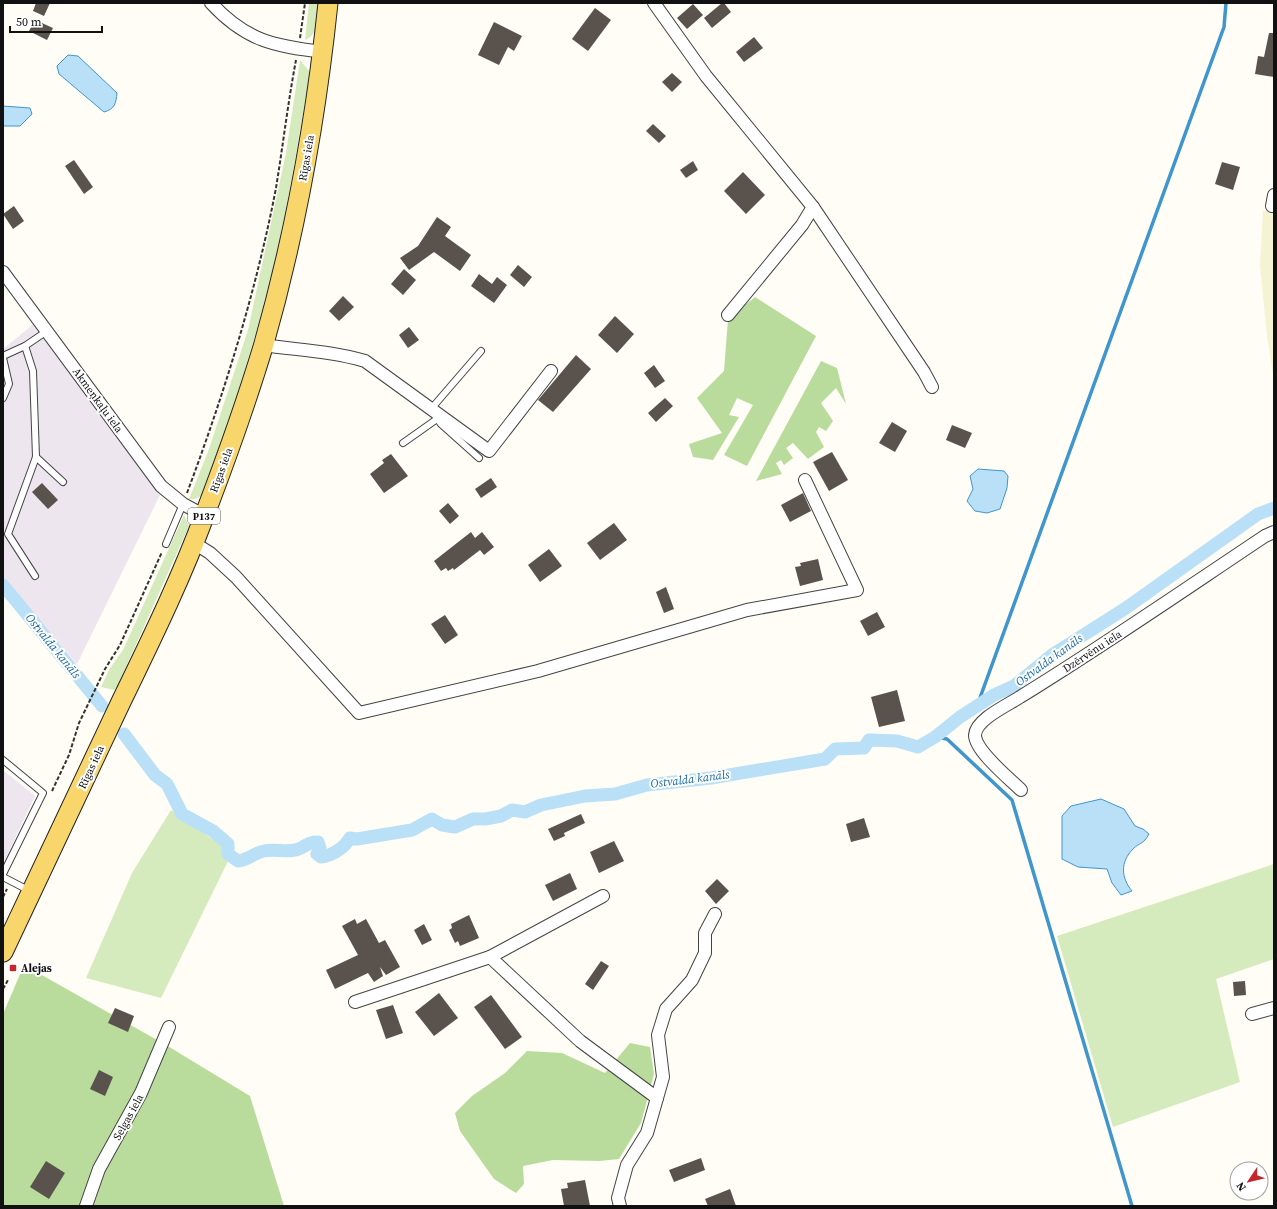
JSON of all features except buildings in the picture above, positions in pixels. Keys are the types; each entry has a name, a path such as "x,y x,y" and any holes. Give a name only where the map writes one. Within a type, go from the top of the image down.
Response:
{"main road":[{"name":"Rīgas iela","path":"3,952 133,678 194,543 250,390 287,251 304,173 323,52 328,3"}],"street":[{"path":"212,3 225,18 240,30 262,40 298,49 323,52"},
{"path":"654,3 706,76 813,206 924,372 932,388"},
{"path":"1274,195 1272,206 1274,206"},
{"path":"728,315 802,225 813,206"},
{"name":"Akmeņkaļu iela","path":"3,272 161,486 183,504 204,516"},
{"path":"263,345 304,351 342,354 365,361 434,414 489,451 551,372"},
{"path":"194,543 210,553 236,577 359,713 538,671 747,610 857,590 805,480"},
{"name":"Dzērvēnu iela","path":"1021,790 989,759 980,747 975,736 977,728 988,717 1040,685 1265,536 1274,532"},
{"path":"355,1002 490,957 603,896"},
{"path":"620,1206 618,1198 628,1165 647,1132 663,1078 658,1035 666,1009 692,980 705,953 705,933 715,914"},
{"path":"490,957 580,1041 657,1098"},
{"path":"1252,1014 1274,1008"},
{"name":"Selgas iela","path":"86,1206 99,1169 141,1093 169,1027"}],"lane":[{"path":"3,398 9,384 3,357 25,346 47,331"},
{"path":"25,346 34,371 36,456 8,534 35,576"},
{"path":"403,443 434,414 481,351"},
{"path":"434,414 479,458"},
{"path":"36,456 63,482"},
{"path":"166,544 183,504"},
{"path":"3,760 42,793 3,875 32,891"}],"path":[{"path":"183,504 220,402 256,272 275,189 305,3"},
{"path":"88,704 120,645 166,544"},
{"path":"3,989 8,980"}],"shaded area":[{"path":"1263,210 1274,213 1274,381 1267,336 1260,266"},
{"path":"36,322 160,495 77,664 3,578 3,349"},
{"path":"3,770 35,796 3,864"}],"green space":[{"path":"309,3 320,3 319,14 316,29 310,37 305,40"},
{"path":"300,60 310,72 279,244 261,314 241,382 208,485 198,498 189,499 209,449 248,330 286,153"},
{"path":"755,297 816,336 747,466 724,455 753,405 737,398 729,415 739,417 713,460 693,457 689,444 722,433 697,398 724,371 728,319"},
{"path":"821,361 837,368 846,404 836,388 821,403 833,421 826,431 819,427 816,432 824,447 808,459 793,443 786,448 793,458 784,465 781,460 776,463 782,474 756,481"},
{"path":"184,515 189,526 117,687 114,690 101,687 110,668 123,650"},
{"path":"171,810 232,853 161,998 86,978 132,873"},
{"path":"1274,864 1274,959 1216,979 1240,1082 1113,1127 1057,936"},
{"path":"24,965 166,1045 250,1096 284,1206 3,1206 3,1014"},
{"path":"630,1043 650,1047 654,1074 641,1123 619,1159 599,1161 553,1160 523,1166 524,1184 516,1193 494,1179 460,1131 455,1113 472,1096 505,1073 527,1051 562,1053 605,1073"}],"water":[{"path":"68,55 78,56 117,93 115,103 111,109 104,112 59,74 57,66"},
{"path":"3,106 30,108 32,114 20,126 3,126"},
{"path":"978,469 1004,471 1008,476 1007,488 1000,509 987,513 975,511 967,501 973,489 970,476"},
{"path":"1101,799 1124,809 1135,826 1143,829 1149,834 1143,842 1133,849 1126,859 1124,865 1124,875 1128,886 1132,891 1121,895 1112,883 1107,869 1078,867 1062,859 1062,816 1071,806"}],"waterway":[{"path":"977,706 1224,27 1226,3"},
{"name":"Ostvalda kanāls","path":"124,734 155,775 167,784 182,814 213,831 228,844 228,854 238,861 264,851 292,851 315,842 318,842 320,848 317,854 321,857 338,850 345,845 350,838 357,839 412,830 432,819 442,825 455,827 473,819 485,819 501,816 512,810 525,812 541,805 585,796 615,794 647,785 711,778 825,759 835,749 864,748 869,740 897,741 918,747 935,737 960,717 994,695 1014,686 1052,655 1126,608 1258,514 1274,508"},
{"name":"Ostvalda kanāls","path":"3,585 102,706"},
{"path":"935,737 947,739 1012,800 1132,1206"}],"place":[{"name":"Alejas","path":"13,968"}]}
